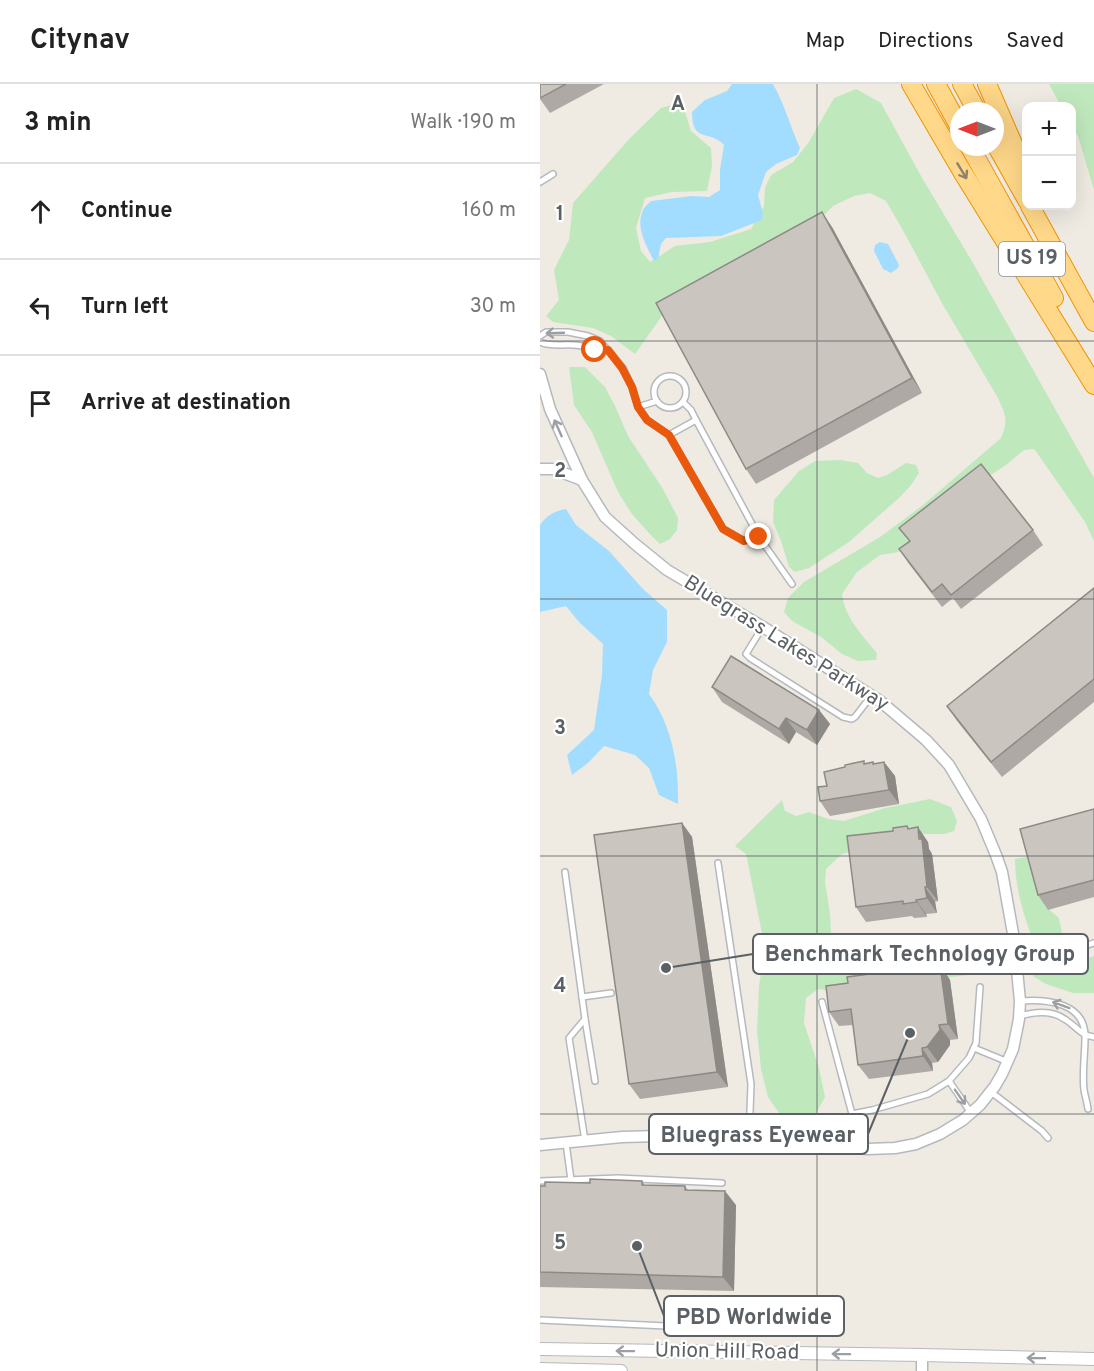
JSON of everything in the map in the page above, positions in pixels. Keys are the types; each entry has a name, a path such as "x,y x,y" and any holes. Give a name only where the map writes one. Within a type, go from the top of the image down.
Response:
{"highway":[{"path":"911,84 963,173 1094,385"},
{"path":"936,84 950,110"},
{"path":"962,84 972,102"},
{"path":"987,84 1022,167"},
{"name":"US 19","path":"975,156 1094,371"},
{"path":"1002,156 1022,193"},
{"name":"US 19","path":"1032,210 1094,322"},
{"path":"1041,210 1074,285"}],"street":[{"name":"Bluegrass Lakes Parkway","path":"540,374 550,409 582,480 605,517 667,570 872,695 927,740 949,765 981,819 1002,872 1013,930 1020,1001 1017,1036 1008,1062 990,1092 980,1105 954,1126 916,1144 885,1149 851,1148 749,1139 659,1136 540,1145"},
{"path":"540,469 553,469 582,480"},
{"name":"Union Hill Road","path":"540,1349 1094,1359"},
{"path":"922,1355 922,1371"},
{"path":"540,1369 621,1371"}],"lane":[{"path":"540,182 553,174"},
{"path":"540,336 546,332 568,332 600,341 622,368 632,387 638,407 647,420 669,435 723,529 744,541 759,537"},
{"path":"540,342 545,345 575,345 595,350 608,350"},
{"path":"673,375 683,381 686,397 683,402 669,408 657,401 655,385 663,377 673,375"},
{"path":"638,407 657,401"},
{"path":"683,402 691,410 759,537 792,584"},
{"path":"669,435 696,420"},
{"path":"763,627 746,654 843,717 855,717 872,695"},
{"path":"718,863 751,1084 749,1139"},
{"path":"565,872 595,1081"},
{"path":"1016,960 1062,953 1094,943"},
{"path":"852,1114 928,1094 949,1081 969,1058 976,1043 980,987"},
{"path":"582,997 611,993"},
{"path":"1020,1001 1035,1000 1065,1005 1079,1018 1085,1036 1084,1089 1088,1109"},
{"path":"822,1002 852,1114 854,1133 851,1148"},
{"path":"1020,1016 1042,1013 1059,1016 1066,1019 1085,1036 1094,1037"},
{"path":"585,1019 569,1038 585,1141"},
{"path":"974,1048 1008,1062"},
{"path":"949,1081 971,1113"},
{"path":"990,1092 1048,1138"},
{"path":"566,1143 571,1180"},
{"path":"540,1181 618,1178 722,1183"},
{"path":"540,1320 708,1328"}],"green space":[{"path":"1049,84 1094,84 1094,190 1076,132 1076,102 1059,102"},
{"path":"856,89 881,103 1094,478 1094,541 1085,522 1035,450 1024,450 1006,465 963,493 927,522 899,552 880,555 857,572 842,594 844,603 855,626 877,653 876,660 858,661 842,654 821,637 792,621 784,612 788,598 804,582 880,537 923,505 1001,438 1005,422 998,398 943,305 886,201 870,193 854,196 833,206 810,229 664,313 635,354 611,336 593,328 553,322 546,316 559,300 554,270 569,240 573,203 629,139 661,108 682,102 691,131 711,148 712,166 707,191 672,192 645,198 636,228 641,251 650,262 675,246 710,242 751,229 764,206 765,188 771,175 793,162 809,142 834,98"},
{"path":"569,367 585,367 605,387 628,436 663,489 678,518 677,530 670,539 660,544 632,514 618,492 592,432 574,405"},
{"path":"840,460 858,463 867,473 878,478 906,463 916,465 919,473 900,497 849,542 809,568 795,572 789,567 773,522 774,500 799,471 815,461"},
{"path":"930,799 951,807 957,821 954,831 944,834 918,834 842,854 826,869 825,882 831,933 826,941 825,951 832,958 865,963 986,951 998,952 995,970 835,991 818,989 806,998 804,1023 819,1068 825,1097 816,1113 800,1118 779,1113 768,1097 761,1069 757,1031 759,986 765,948 746,854 735,846 782,800 785,811 796,816 809,812 828,819 844,821 885,808"},
{"path":"1027,857 1033,867 1045,906 1059,918 1062,933 1050,945 1034,943 1021,902 1015,859"},
{"path":"1094,956 1094,993 1073,993 1046,984 1033,976 1033,968 1056,962 1080,961"}],"water":[{"path":"732,84 773,84 800,148 797,155 776,164 766,172 758,195 763,213 762,220 721,236 666,238 661,244 658,259 654,261 643,238 640,225 647,205 651,201 692,196 709,197 720,190 724,145 698,132 693,122 692,112 705,100 727,91"},
{"path":"880,242 888,244 899,265 891,273 883,269 874,251 875,245"},
{"path":"566,509 576,525 609,551 643,589 667,610 667,642 653,670 649,694 669,732 677,775 678,804 659,795 649,768 635,755 604,746 588,763 572,775 567,755 594,730 602,675 603,644 579,622 566,606 540,612 540,525 552,514"}],"building":[{"path":"540,84 566,84 540,98"},
{"path":"822,212 912,378 746,469 656,303"},
{"path":"981,464 1033,530 951,595 942,584 932,592 899,549 910,541 899,528"},
{"path":"1094,588 1094,679 991,762 947,706"},
{"path":"731,656 819,710 807,730 786,718 779,729 712,687"},
{"path":"864,761 864,764 884,762 889,790 820,801 818,787 827,786 824,772"},
{"path":"1094,809 1094,880 1038,895 1020,829"},
{"path":"682,823 717,1072 629,1084 594,835"},
{"path":"907,826 908,829 918,827 919,839 922,839 927,898 903,904 903,901 856,907 847,836 893,831 893,828"},
{"path":"940,965 948,1024 939,1025 940,1030 927,1047 922,1048 923,1056 858,1065 851,1009 829,1012 826,986 848,983 847,977"},
{"path":"590,1179 642,1181 642,1185 685,1186 685,1190 725,1191 723,1277 540,1272 540,1186 545,1186 545,1182 590,1183"}],"place":[{"name":"Benchmark Technology Group","path":"666,968"},
{"name":"Bluegrass Eyewear","path":"910,1033"},
{"name":"PBD Worldwide","path":"637,1246"}],"route":[{"path":"595,350 608,350 622,368 632,387 638,407 647,420 669,435 723,529 744,541 759,537"}]}
